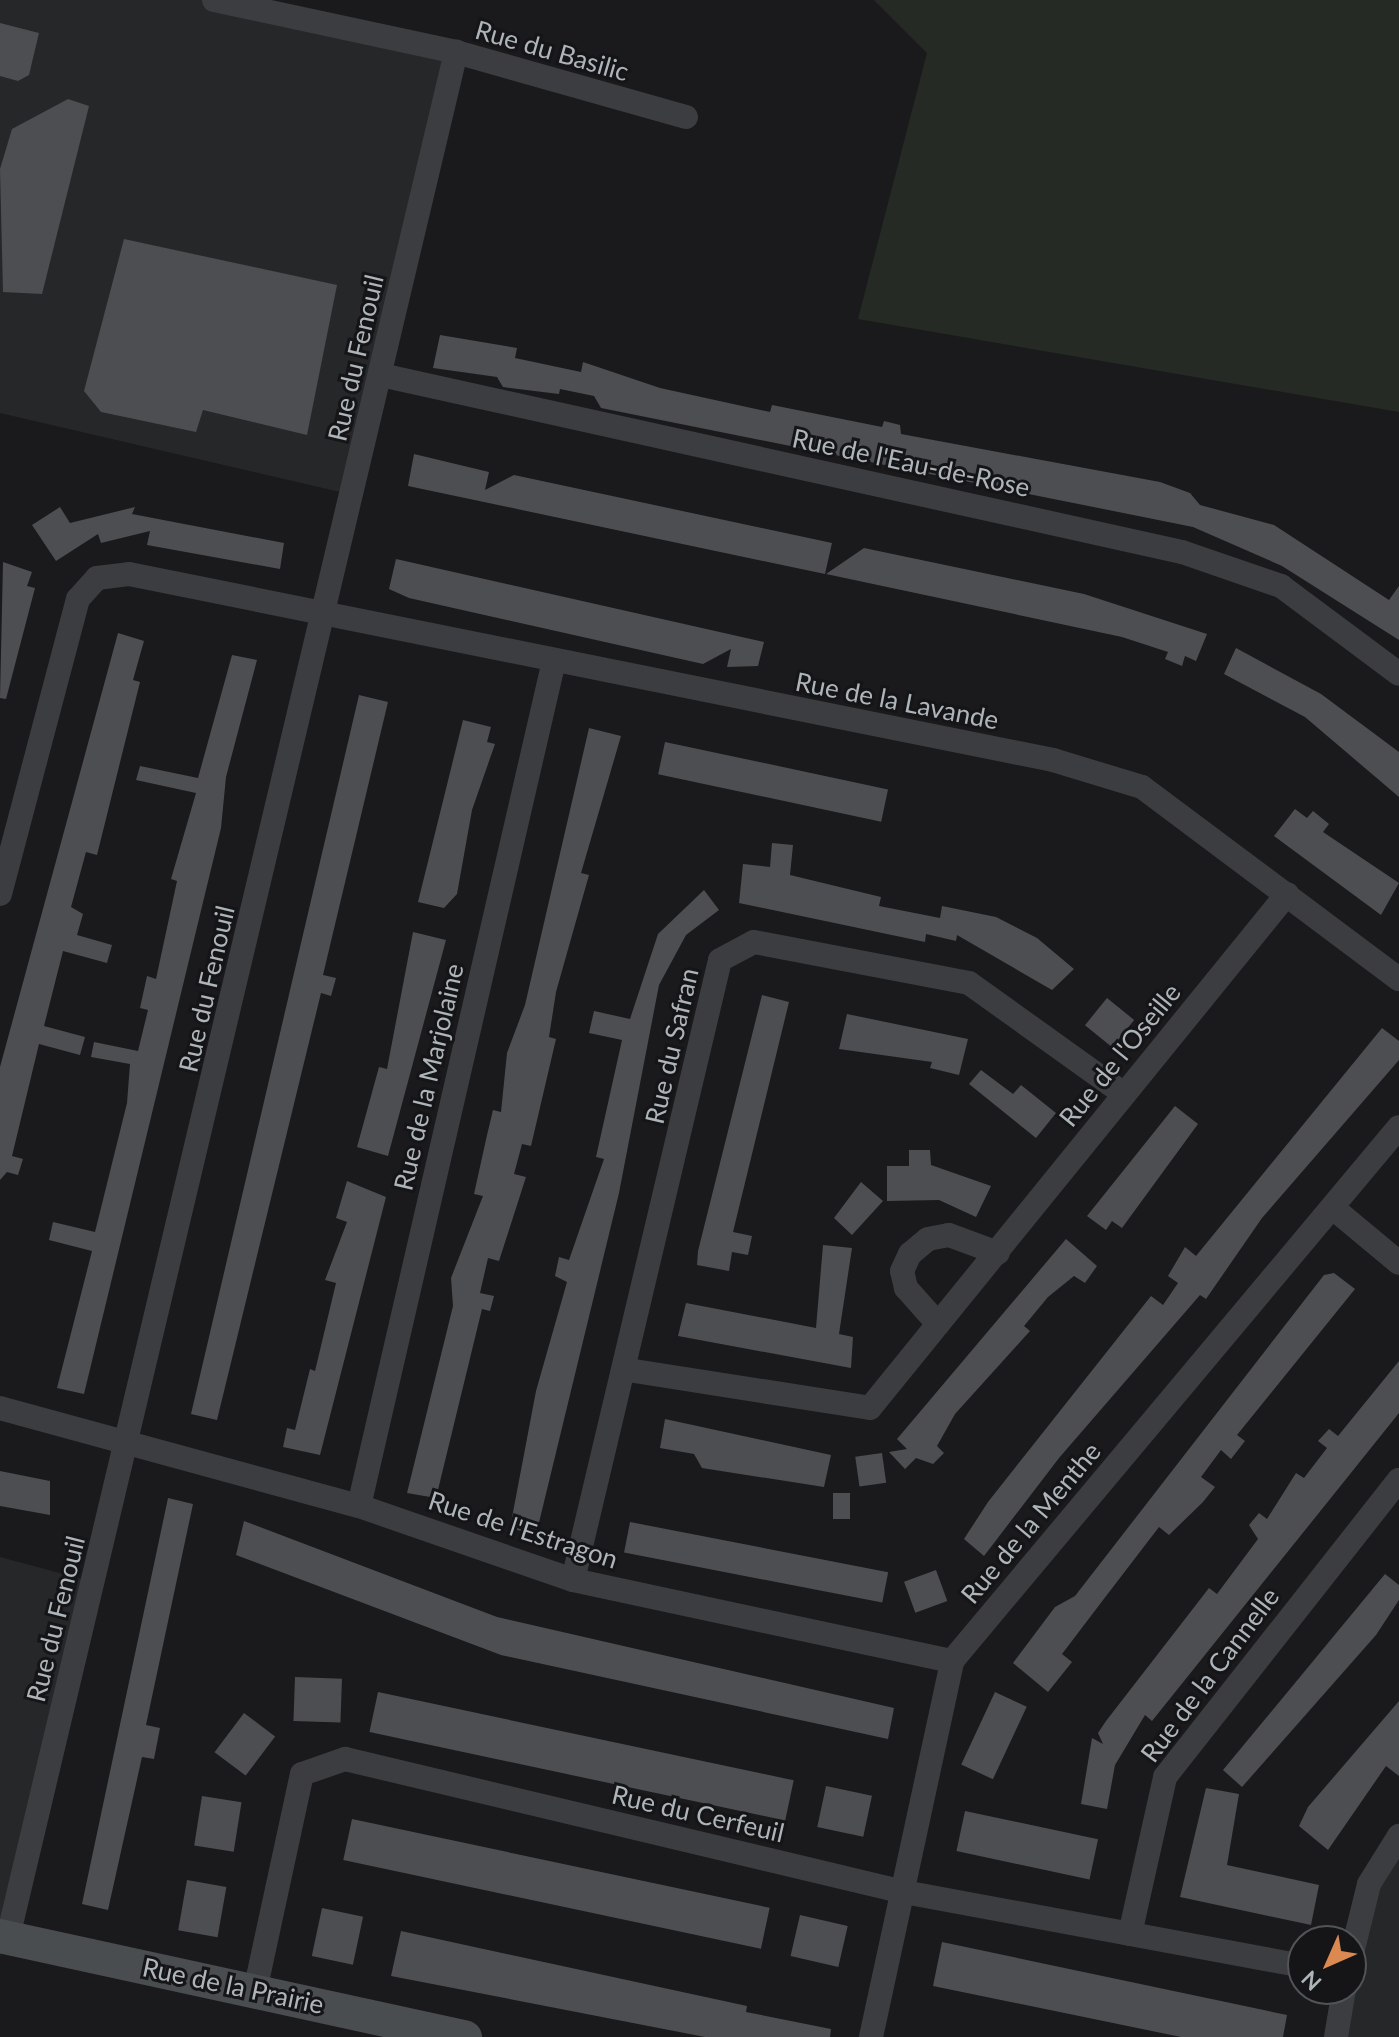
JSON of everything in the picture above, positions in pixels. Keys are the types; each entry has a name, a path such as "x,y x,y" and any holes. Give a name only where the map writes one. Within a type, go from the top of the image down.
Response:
{"street":[{"name":"Rue du Basilic","path":"214,0 456,52 686,117"},
{"name":"Rue du Fenouil","path":"4,1936 129,1443 456,52"},
{"name":"Rue de l'Eau-de-Rose","path":"381,375 1182,552 1281,586 1399,674"},
{"name":"Rue de la Lavande","path":"0,894 78,599 97,578 129,574 1053,760 1142,787 1399,979"},
{"name":"Rue de la Marjolaine","path":"359,1506 554,661"},
{"name":"Rue de l'Oseille","path":"628,1370 870,1408 1287,894"},
{"name":"Rue du Safran","path":"573,1580 628,1370 720,960 754,942 969,983 1124,1094"},
{"name":"Rue de la Menthe","path":"871,2037 952,1661 1399,1127"},
{"path":"1333,1208 1399,1263"},
{"path":"938,1324 906,1288 902,1271 910,1254 928,1239 949,1235 998,1253"},
{"name":"Rue de l'Estragon","path":"0,1408 359,1506 573,1580 952,1661"},
{"name":"Rue de la Cannelle","path":"1130,1934 1165,1777 1399,1480"},
{"name":"Rue du Cerfeuil","path":"255,1991 302,1774 345,1759 904,1892 1287,1963"},
{"path":"1359,1925 1369,1884 1397,1839"},
{"name":"Rue de la Prairie","path":"4,1936 465,2037"},
{"path":"1336,2037 1341,2005"}],"shaded area":[{"path":"0,0 214,0 456,52 353,495 0,413"},
{"path":"874,0 1399,0 1399,412 858,319 927,53"},
{"path":"0,1557 93,1582 0,1957"},
{"path":"1399,1845 1399,2037 1339,2037 1345,2005 1367,2005 1367,1925 1361,1925 1369,1884"}],"building":[{"path":"0,23 39,33 29,75 18,81 0,76"},
{"path":"68,99 89,106 42,294 3,292 0,169 12,129"},
{"path":"124,239 337,285 307,435 203,410 196,432 101,412 84,391"},
{"path":"440,335 517,348 515,358 581,372 583,362 660,388 770,412 772,405 882,427 884,421 900,425 901,434 1160,482 1190,493 1200,505 1274,525 1389,600 1399,586 1399,640 1282,566 1193,527 601,408 594,396 560,389 559,394 503,387 497,377 433,368"},
{"path":"414,454 489,472 485,490 514,475 832,543 825,574 408,486"},
{"path":"60,507 70,523 135,507 132,514 284,543 280,569 147,545 150,531 101,543 98,534 56,561 32,525"},
{"path":"864,548 1084,594 1207,634 1196,661 1185,656 1182,666 1165,659 1168,652 1122,637 826,574"},
{"path":"396,559 764,642 758,666 727,667 731,649 703,664 409,598 389,589"},
{"path":"3,562 32,572 27,586 35,588 6,699 0,698"},
{"path":"118,633 144,641 133,680 140,682 97,855 86,852 71,907 83,914 77,935 112,945 107,963 63,951 44,1026 85,1037 80,1055 39,1044 12,1156 23,1159 18,1175 7,1172 0,1180 0,1067"},
{"path":"1236,648 1321,694 1399,752 1399,797 1305,717 1224,674"},
{"path":"232,655 257,660 226,777 221,828 84,1394 57,1388 92,1251 49,1240 53,1222 95,1232 127,1103 130,1064 91,1057 94,1042 138,1051 148,1010 140,1008 147,976 156,979 177,881 171,879 196,793 136,780 140,766 198,778"},
{"path":"359,695 388,702 323,975 336,978 331,996 321,993 217,1420 191,1414"},
{"path":"463,720 491,727 487,742 495,744 472,810 457,894 444,908 418,902"},
{"path":"589,728 621,736 581,873 589,875 556,992 549,1037 556,1039 531,1146 522,1144 514,1174 526,1177 499,1261 488,1258 480,1293 494,1296 490,1311 482,1309 436,1498 407,1493 453,1306 451,1278 483,1196 474,1194 487,1135 493,1110 501,1112 507,1053 525,1005"},
{"path":"665,742 888,789 881,822 658,774"},
{"path":"1295,809 1307,818 1313,811 1329,824 1323,832 1399,883 1381,915 1274,836"},
{"path":"772,843 793,845 790,875 881,897 879,906 940,918 942,906 996,917 1037,938 1074,969 1052,990 957,935 956,941 926,934 925,942 739,903 743,864 770,867"},
{"path":"704,890 719,910 686,935 659,985 619,1193 536,1535 510,1528 536,1391 567,1282 555,1276 559,1257 569,1260 604,1159 596,1157 622,1040 589,1033 594,1011 630,1019 658,934"},
{"path":"413,932 446,940 388,1156 357,1147 379,1067 387,1069"},
{"path":"762,995 789,1002 733,1232 752,1236 748,1255 732,1252 729,1271 697,1265 698,1251"},
{"path":"1107,998 1134,1020 1112,1047 1085,1025"},
{"path":"847,1014 968,1039 959,1075 930,1068 932,1062 839,1049"},
{"path":"1382,1028 1399,1041 1399,1060 1262,1218 1206,1299 1200,1295 1059,1458 984,1556 964,1539 988,1502 1151,1296 1163,1305 1178,1283 1168,1276 1185,1247 1196,1256"},
{"path":"981,1070 1013,1094 1021,1085 1056,1113 1036,1138 969,1084"},
{"path":"1175,1106 1198,1124 1122,1228 1112,1221 1106,1230 1087,1216"},
{"path":"909,1150 930,1150 931,1165 991,1186 976,1217 939,1200 887,1201 887,1166 909,1166"},
{"path":"347,1181 386,1197 320,1455 283,1447 287,1428 295,1430 310,1369 315,1371 336,1283 325,1280 347,1222 336,1218"},
{"path":"861,1182 883,1201 852,1235 834,1218"},
{"path":"1066,1239 1097,1266 1085,1283 1074,1276 1048,1297 1024,1326 1030,1331 955,1414 937,1446 944,1453 933,1464 916,1458 905,1469 889,1452 907,1449 897,1439"},
{"path":"823,1245 852,1248 839,1334 853,1337 851,1368 678,1336 686,1303 816,1328"},
{"path":"1334,1273 1355,1289 1237,1435 1245,1441 1231,1459 1221,1450 1201,1477 1215,1487 1203,1502 1169,1535 1159,1527 1100,1604 1062,1654 1072,1662 1048,1692 1013,1663 1055,1607 1075,1596 1324,1275"},
{"path":"1399,1361 1399,1413 1152,1721 1145,1715 1115,1765 1107,1809 1081,1804 1092,1738 1103,1744 1098,1733 1106,1721 1209,1588 1217,1594 1258,1539 1249,1525 1259,1513 1267,1519 1296,1473 1304,1478 1327,1448 1318,1441 1329,1429 1338,1436"},
{"path":"665,1419 831,1455 824,1487 702,1468 694,1454 660,1448"},
{"path":"882,1453 886,1483 859,1486 855,1457"},
{"path":"0,1471 50,1481 50,1515 0,1506"},
{"path":"833,1493 850,1493 850,1519 833,1519"},
{"path":"168,1498 193,1504 146,1725 160,1728 154,1759 142,1757 108,1910 82,1904"},
{"path":"244,1521 497,1617 894,1708 888,1739 501,1655 236,1555"},
{"path":"630,1522 888,1572 882,1603 624,1552"},
{"path":"936,1570 947,1601 915,1613 904,1582"},
{"path":"1385,1574 1399,1585 1399,1600 1376,1635 1242,1787 1223,1770"},
{"path":"295,1677 342,1679 340,1723 293,1721"},
{"path":"378,1692 794,1780 785,1820 369,1732"},
{"path":"995,1692 1027,1707 993,1779 961,1765"},
{"path":"1399,1701 1399,1776 1386,1766 1328,1850 1299,1826 1308,1807"},
{"path":"244,1713 275,1736 246,1776 215,1752"},
{"path":"826,1786 872,1796 863,1837 817,1827"},
{"path":"1206,1788 1239,1794 1227,1865 1319,1885 1311,1925 1180,1897"},
{"path":"202,1796 242,1802 234,1852 194,1845"},
{"path":"965,1811 1098,1839 1090,1879 956,1851"},
{"path":"352,1819 770,1908 761,1949 343,1860"},
{"path":"187,1880 226,1887 218,1937 178,1930"},
{"path":"322,1908 363,1917 353,1965 312,1956"},
{"path":"800,1915 848,1926 838,1967 791,1956"},
{"path":"401,1931 747,2006 746,2012 831,2029 830,2037 705,2037 391,1976"},
{"path":"942,1942 1287,2015 1283,2037 1181,2037 933,1986"}]}
